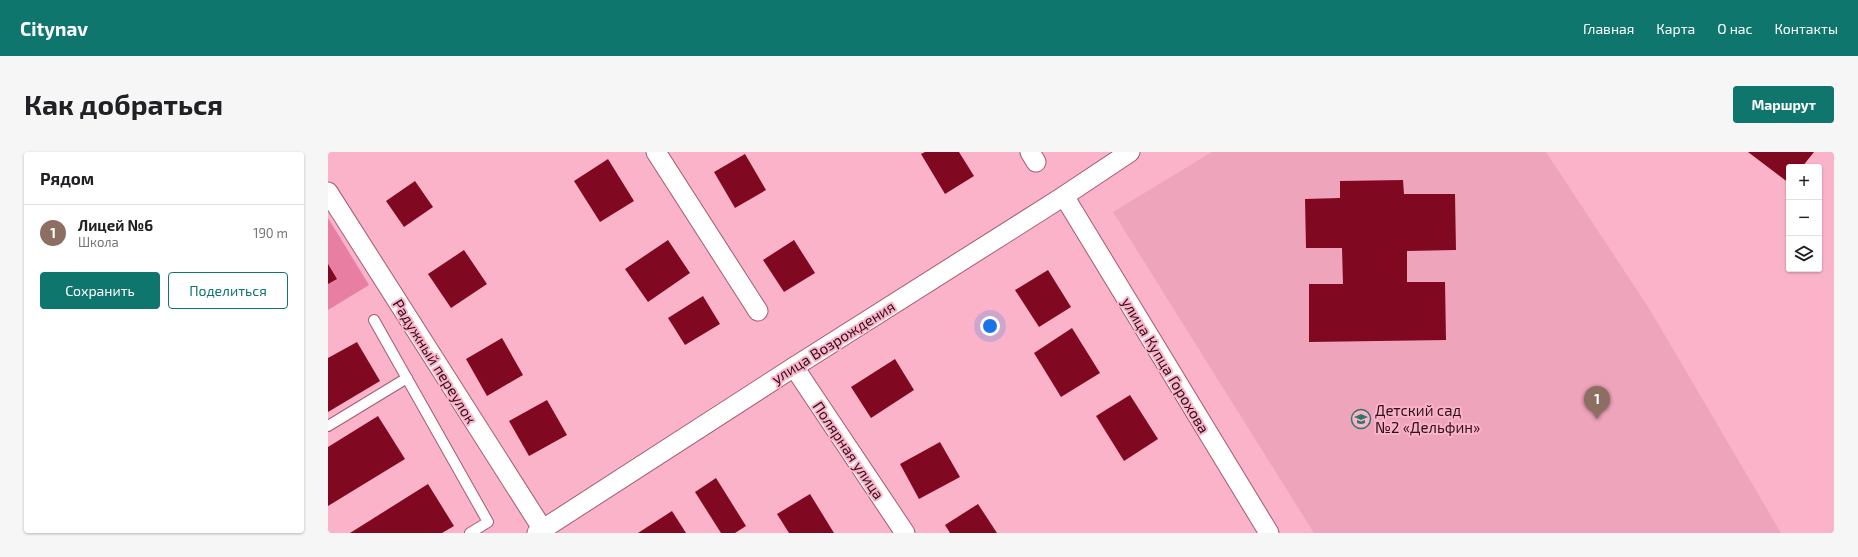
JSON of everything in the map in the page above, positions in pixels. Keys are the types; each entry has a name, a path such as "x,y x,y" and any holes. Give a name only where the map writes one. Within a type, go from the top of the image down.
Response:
{"street":[{"path":"656,152 758,311"},
{"name":"улица Возрождения","path":"541,532 794,367 1064,196 1130,152"},
{"name":"Радужный переулок","path":"328,192 541,532"},
{"name":"улица Купца Горохова","path":"1064,196 1269,533"},
{"name":"Полярная улица","path":"794,367 905,533"}],"lane":[{"path":"374,320 488,522 470,533"},
{"path":"328,426 407,378"}],"shaded area":[{"name":"Детский сад №2 «Дельфин»","path":"1212,152 1546,152 1650,310 1781,533 1314,533 1113,212"},
{"path":"328,218 369,285 328,310"}],"building":[{"path":"925,152 959,152 974,176 945,194 921,154"},
{"path":"1748,152 1814,152 1804,164 1786,164 1786,181"},
{"path":"745,154 766,190 735,208 714,172"},
{"path":"608,159 634,201 600,222 574,181"},
{"path":"1403,180 1404,194 1455,194 1456,250 1407,251 1407,282 1445,282 1446,340 1309,342 1309,284 1343,284 1342,248 1306,248 1305,199 1340,198 1340,181"},
{"path":"415,181 433,207 404,227 386,201"},
{"path":"668,240 690,273 648,302 625,269"},
{"path":"794,240 815,273 784,292 763,260"},
{"path":"464,250 487,284 451,308 428,274"},
{"path":"328,264 337,279 328,284"},
{"path":"1048,270 1071,307 1039,327 1015,290"},
{"path":"703,296 720,324 685,345 668,318"},
{"path":"1072,328 1100,373 1061,397 1034,353"},
{"path":"502,338 523,375 487,396 466,359"},
{"path":"357,342 380,381 328,412 328,358"},
{"path":"895,359 914,390 871,418 851,387"},
{"path":"1130,395 1158,439 1124,461 1096,416"},
{"path":"547,400 567,435 529,456 509,421"},
{"path":"378,416 405,459 328,506 328,447"},
{"path":"940,442 960,477 919,499 900,464"},
{"path":"716,478 746,526 735,533 721,533 695,492"},
{"path":"428,484 454,526 442,533 350,533"},
{"path":"810,494 834,533 789,533 777,514"},
{"path":"978,504 997,533 950,533 945,525"},
{"path":"672,511 686,533 638,533"}],"place":[{"name":"Детский сад №2 «Дельфин»","path":"1361,419"},
{"name":"Лицей №6","path":"1597,419"}]}
